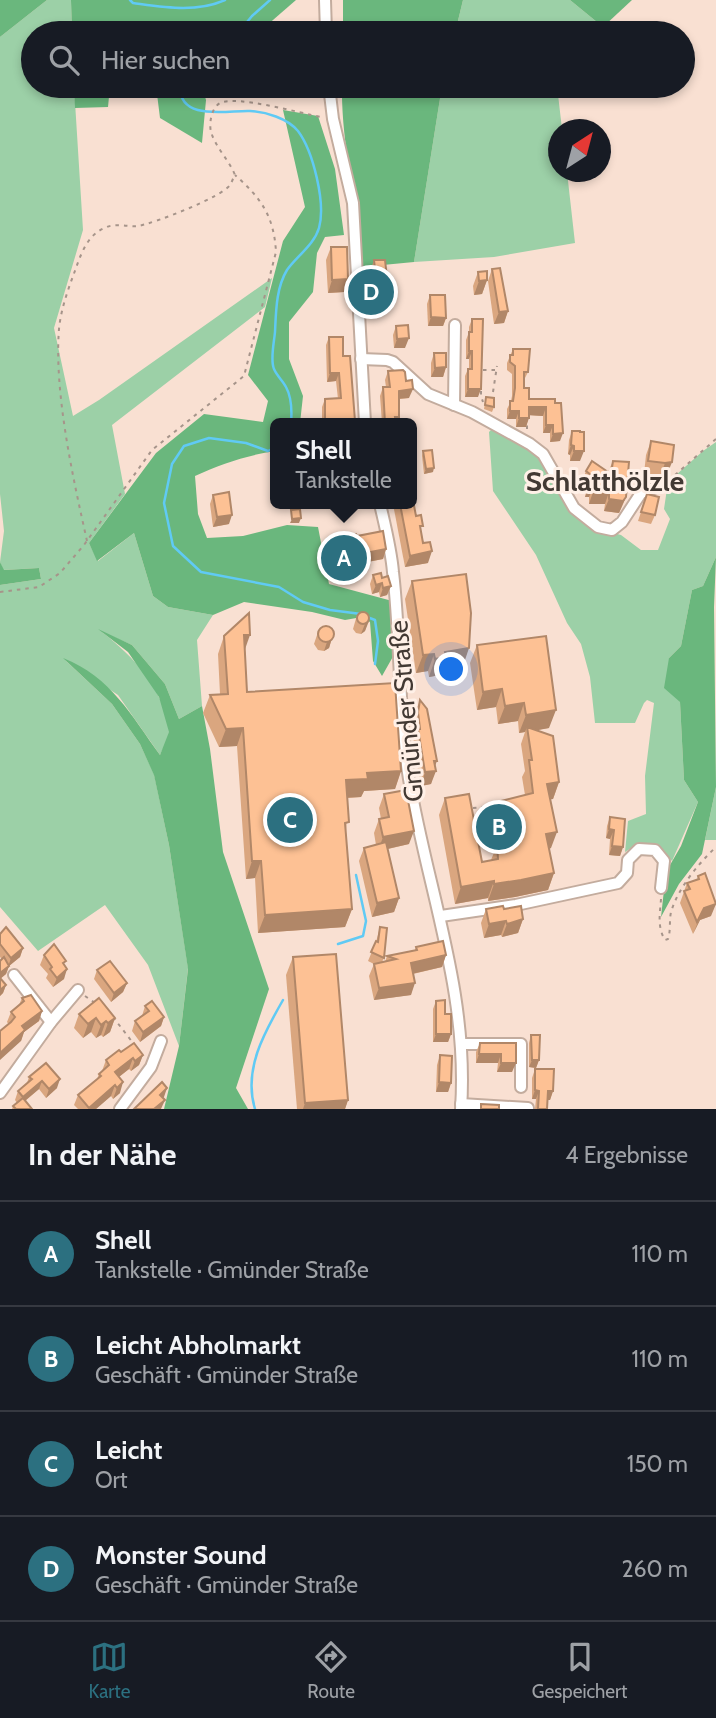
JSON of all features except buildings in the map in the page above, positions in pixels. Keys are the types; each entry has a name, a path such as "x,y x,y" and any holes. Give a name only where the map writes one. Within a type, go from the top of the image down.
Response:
{"street":[{"path":"326,0 326,21"},
{"path":"330,98 353,204 365,418"},
{"path":"454,405 455,325"},
{"path":"361,359 393,362 419,388 472,412 530,444 542,454 574,508 598,527 612,530 622,522 641,493 666,483"},
{"name":"Gmünder Straße","path":"381,509 393,569 408,775 456,991 462,1044 461,1107"},
{"path":"441,916 528,902 618,883 627,873 628,860 639,849 655,850 664,861 662,888"},
{"path":"14,975 51,1022"},
{"path":"0,1093 51,1022 78,990"},
{"path":"120,1109 150,1066 161,1041"},
{"path":"462,1044 522,1044 522,1087"},
{"path":"461,1107 528,1108"}],"path":[{"path":"0,592 39,587 60,573 87,541 152,450 244,376 276,252 275,236 264,206 257,195 235,175 211,131 211,117 215,107 220,103 236,100 333,119"},
{"path":"87,541 77,496 61,391 59,330 68,290 81,253 94,233 110,225 137,226 156,221 230,186 235,175"},
{"path":"493,391 497,366"},
{"path":"483,402 481,370 495,370"},
{"path":"527,420 527,429"},
{"path":"666,483 716,439"},
{"path":"467,810 498,806"},
{"path":"662,888 659,925 665,940 668,939 671,913 677,897 716,847"},
{"path":"78,990 96,1004"},
{"path":"105,1011 114,1018 136,1047"}],"green space":[{"path":"0,0 47,0 0,37"},
{"path":"47,0 71,0 72,21 21,21 21,98 75,98 83,230 54,328 73,416 272,278 265,307 112,425 125,494 89,543 98,561 134,533 153,596 168,607 213,615 197,640 202,706 179,719 165,684 132,645 102,632 136,663 161,701 169,733 160,755 118,695 65,660 112,704 140,744 154,774 169,845 188,968 179,1046 148,965 105,905 38,951 0,907 0,585 41,579 39,568 3,570 0,562 4,531 0,494 0,37"},
{"path":"71,0 296,0 272,21 72,21"},
{"path":"343,0 463,0 458,21 343,21"},
{"path":"463,0 570,0 596,21 458,21"},
{"path":"570,0 632,0 609,21 596,21"},
{"path":"75,98 109,98 108,107 75,108"},
{"path":"158,98 205,98 202,143 160,118"},
{"path":"342,98 440,98 414,262 362,267"},
{"path":"440,98 558,98 561,119 548,119 548,182 568,182 575,243 494,257 414,262"},
{"path":"283,110 318,116 335,169 344,235 325,237 317,253 313,292 289,322 289,359 303,396 301,418 270,418 270,452 234,461 195,476 198,514 207,538 243,536 287,525 318,527 329,584 396,602 395,653 382,676 373,661 370,622 362,617 345,620 244,602 213,615 168,607 153,596 134,533 97,561 89,543 156,453 204,414 263,422 268,401 248,375 283,241 305,207"},
{"path":"493,428 539,453 558,487 610,532 621,535 641,550 658,550 670,519 664,509 668,482 716,442 716,557 703,586 692,590 681,646 669,658 680,702 684,780 698,802 672,861 658,844 639,843 625,852 628,821 646,814 645,776 654,703 647,700 644,703 635,723 595,723 590,677 581,644 567,623 536,555 493,491 489,432"},
{"path":"716,557 716,787 702,854 679,884 661,917 666,872 681,846 698,802 684,780 680,702 664,688 669,658 681,646 692,590 703,586"},
{"path":"0,562 4,570 39,568 41,579 0,585"},
{"path":"98,629 132,645 165,684 179,719 202,706 223,852 269,989 236,1088 248,1109 164,1109 179,1046 188,969 169,845 154,775 140,744 112,704 63,658 80,666 107,686 160,755 169,732 159,697 128,652"},
{"path":"716,787 716,840 705,840"}],"waterway":[{"path":"130,0 133,3 179,8 203,7 225,0"},
{"path":"248,21 270,0"},
{"path":"183,98 187,105 206,112 241,111 276,116 298,131 309,151 317,178 321,217 313,240 283,277 277,300 272,361 289,396 291,418"},
{"path":"270,450 246,443 209,438 184,446 172,464 164,503 173,546 201,572 279,587 303,602 330,610 361,614"},
{"path":"367,617 375,620 378,641 375,664"},
{"path":"338,944 363,936 366,921 356,875"},
{"path":"255,1109 252,1080 257,1052 283,1000"}],"place":[{"name":"Monster Sound","path":"371,292"},
{"name":"Shell","path":"344,558"},
{"name":"Leicht","path":"290,820"},
{"name":"Leicht Abholmarkt","path":"499,827"}],"district":[{"name":"Schlatthölzle","path":"605,481"}]}
